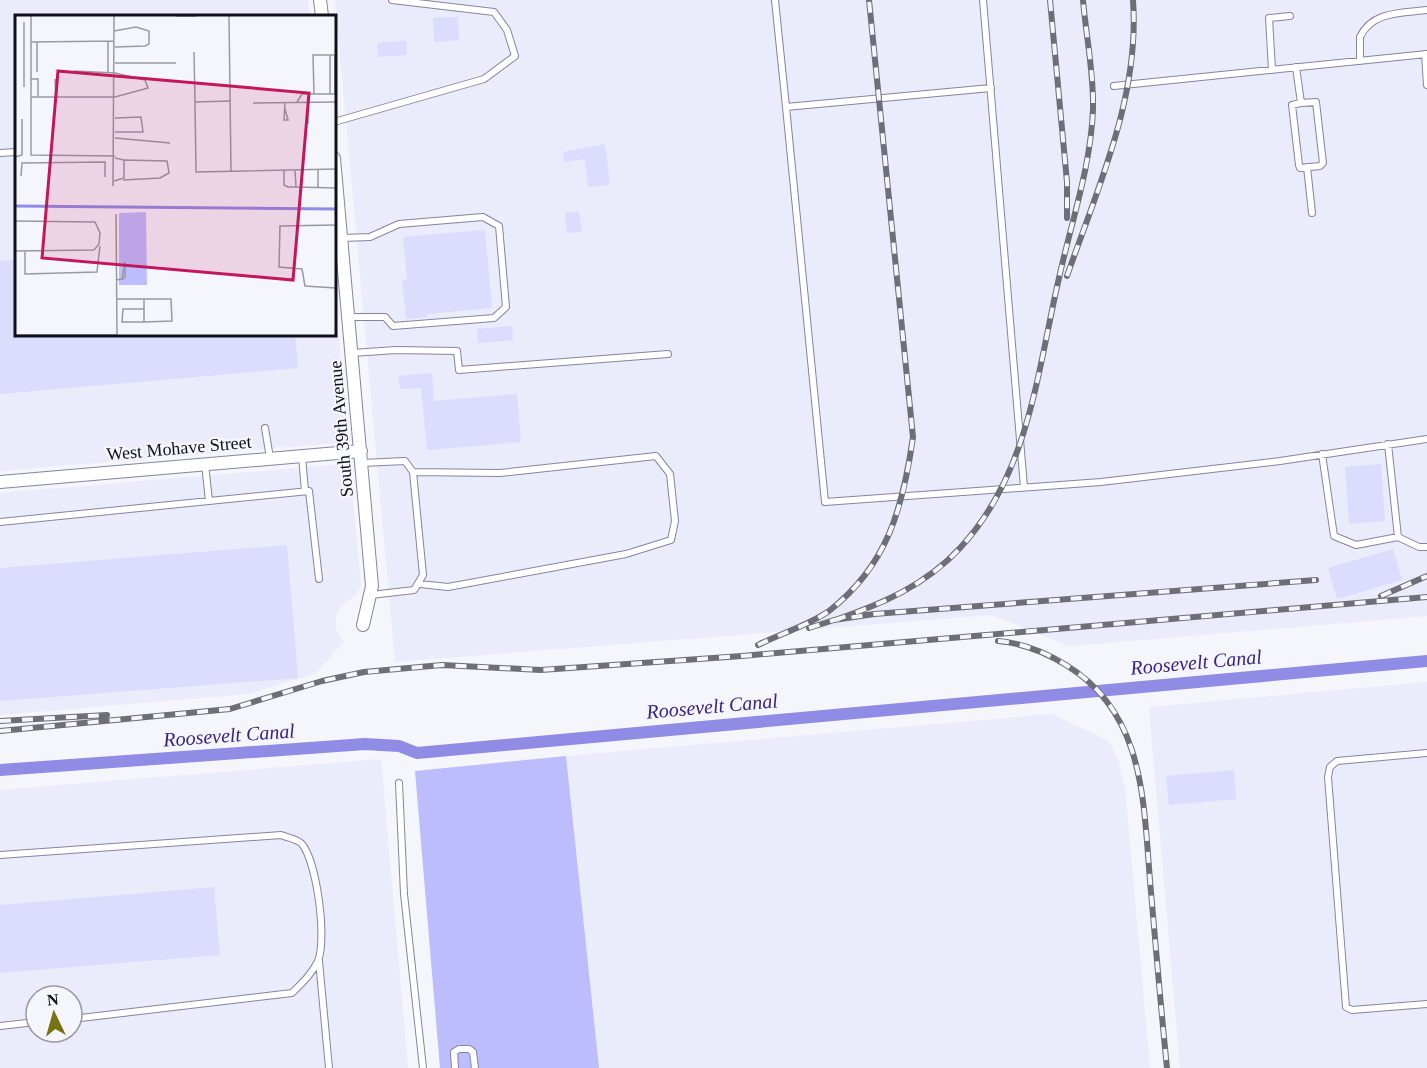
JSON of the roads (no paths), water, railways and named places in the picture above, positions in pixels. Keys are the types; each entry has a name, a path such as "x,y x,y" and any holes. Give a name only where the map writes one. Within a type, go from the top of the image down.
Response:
{"street":[{"path":"320,0 322,15"},
{"name":"South 39th Avenue","path":"336,178 372,586 363,626"},
{"name":"West Mohave Street","path":"0,482 270,458 362,457"}],"lane":[{"path":"336,121 484,79 515,56 507,30 494,12 392,0"},
{"path":"775,0 825,502 1101,482 1427,439"},
{"path":"983,0 1024,487"},
{"path":"1360,61 1360,37 1376,18 1386,14 1427,10"},
{"path":"1272,70 1269,18 1290,16"},
{"path":"1114,86 1426,54 1427,85"},
{"path":"1296,67 1301,103"},
{"path":"786,107 991,88"},
{"path":"1301,103 1316,103 1323,163 1320,166 1300,168 1299,165 1292,105 1301,103"},
{"path":"0,145 1,153"},
{"path":"1307,167 1312,213"},
{"path":"342,238 370,237 399,224 483,217 499,226 506,307 494,318 393,326 385,317 349,317"},
{"path":"352,353 396,350 457,351 459,370 668,354"},
{"path":"265,428 270,458"},
{"path":"1388,444 1398,537"},
{"path":"1322,454 1334,536 1356,545 1398,537 1419,548 1427,547"},
{"path":"302,456 306,491 309,491 319,579"},
{"path":"413,472 501,473 656,456 670,474 675,522 671,540 626,554 448,587 420,585"},
{"path":"362,457 405,461 413,472 423,575 420,585 414,590 370,595"},
{"path":"205,464 209,501"},
{"path":"0,522 306,491"},
{"path":"1427,753 1337,761 1330,767 1328,777 1346,1007 1352,1010 1427,1004"},
{"path":"399,783 404,894 423,1068"},
{"path":"0,855 281,835 300,841 310,857 317,896 321,938 318,959 329,1068"},
{"path":"84,1017 292,993 309,976 318,959"},
{"path":"0,1026 24,1023"},
{"path":"455,1068 454,1053 459,1049 469,1049 473,1052 475,1068"}],"waterway":[{"name":"Roosevelt Canal","path":"0,770 365,744 399,746 417,753 1427,661"}],"railway":[{"path":"758,645 804,625 829,611 866,574 879,554 898,511 909,463 913,437 869,0"},
{"path":"1050,0 1067,182 1067,218"},
{"path":"835,620 902,592 933,573 947,561 983,519 1016,455 1036,386 1089,152 1093,95 1083,0"},
{"path":"1067,276 1103,175 1123,106 1130,71 1133,0"},
{"path":"1381,596 1427,576"},
{"path":"809,628 834,620 874,614 1316,580"},
{"path":"0,731 230,709 322,681 364,672 442,665 541,670 742,656 1427,597"},
{"path":"998,641 1033,649 1066,665 1093,686 1113,710 1127,736 1136,765 1146,828 1167,1068"},
{"path":"0,721 107,715"}]}
